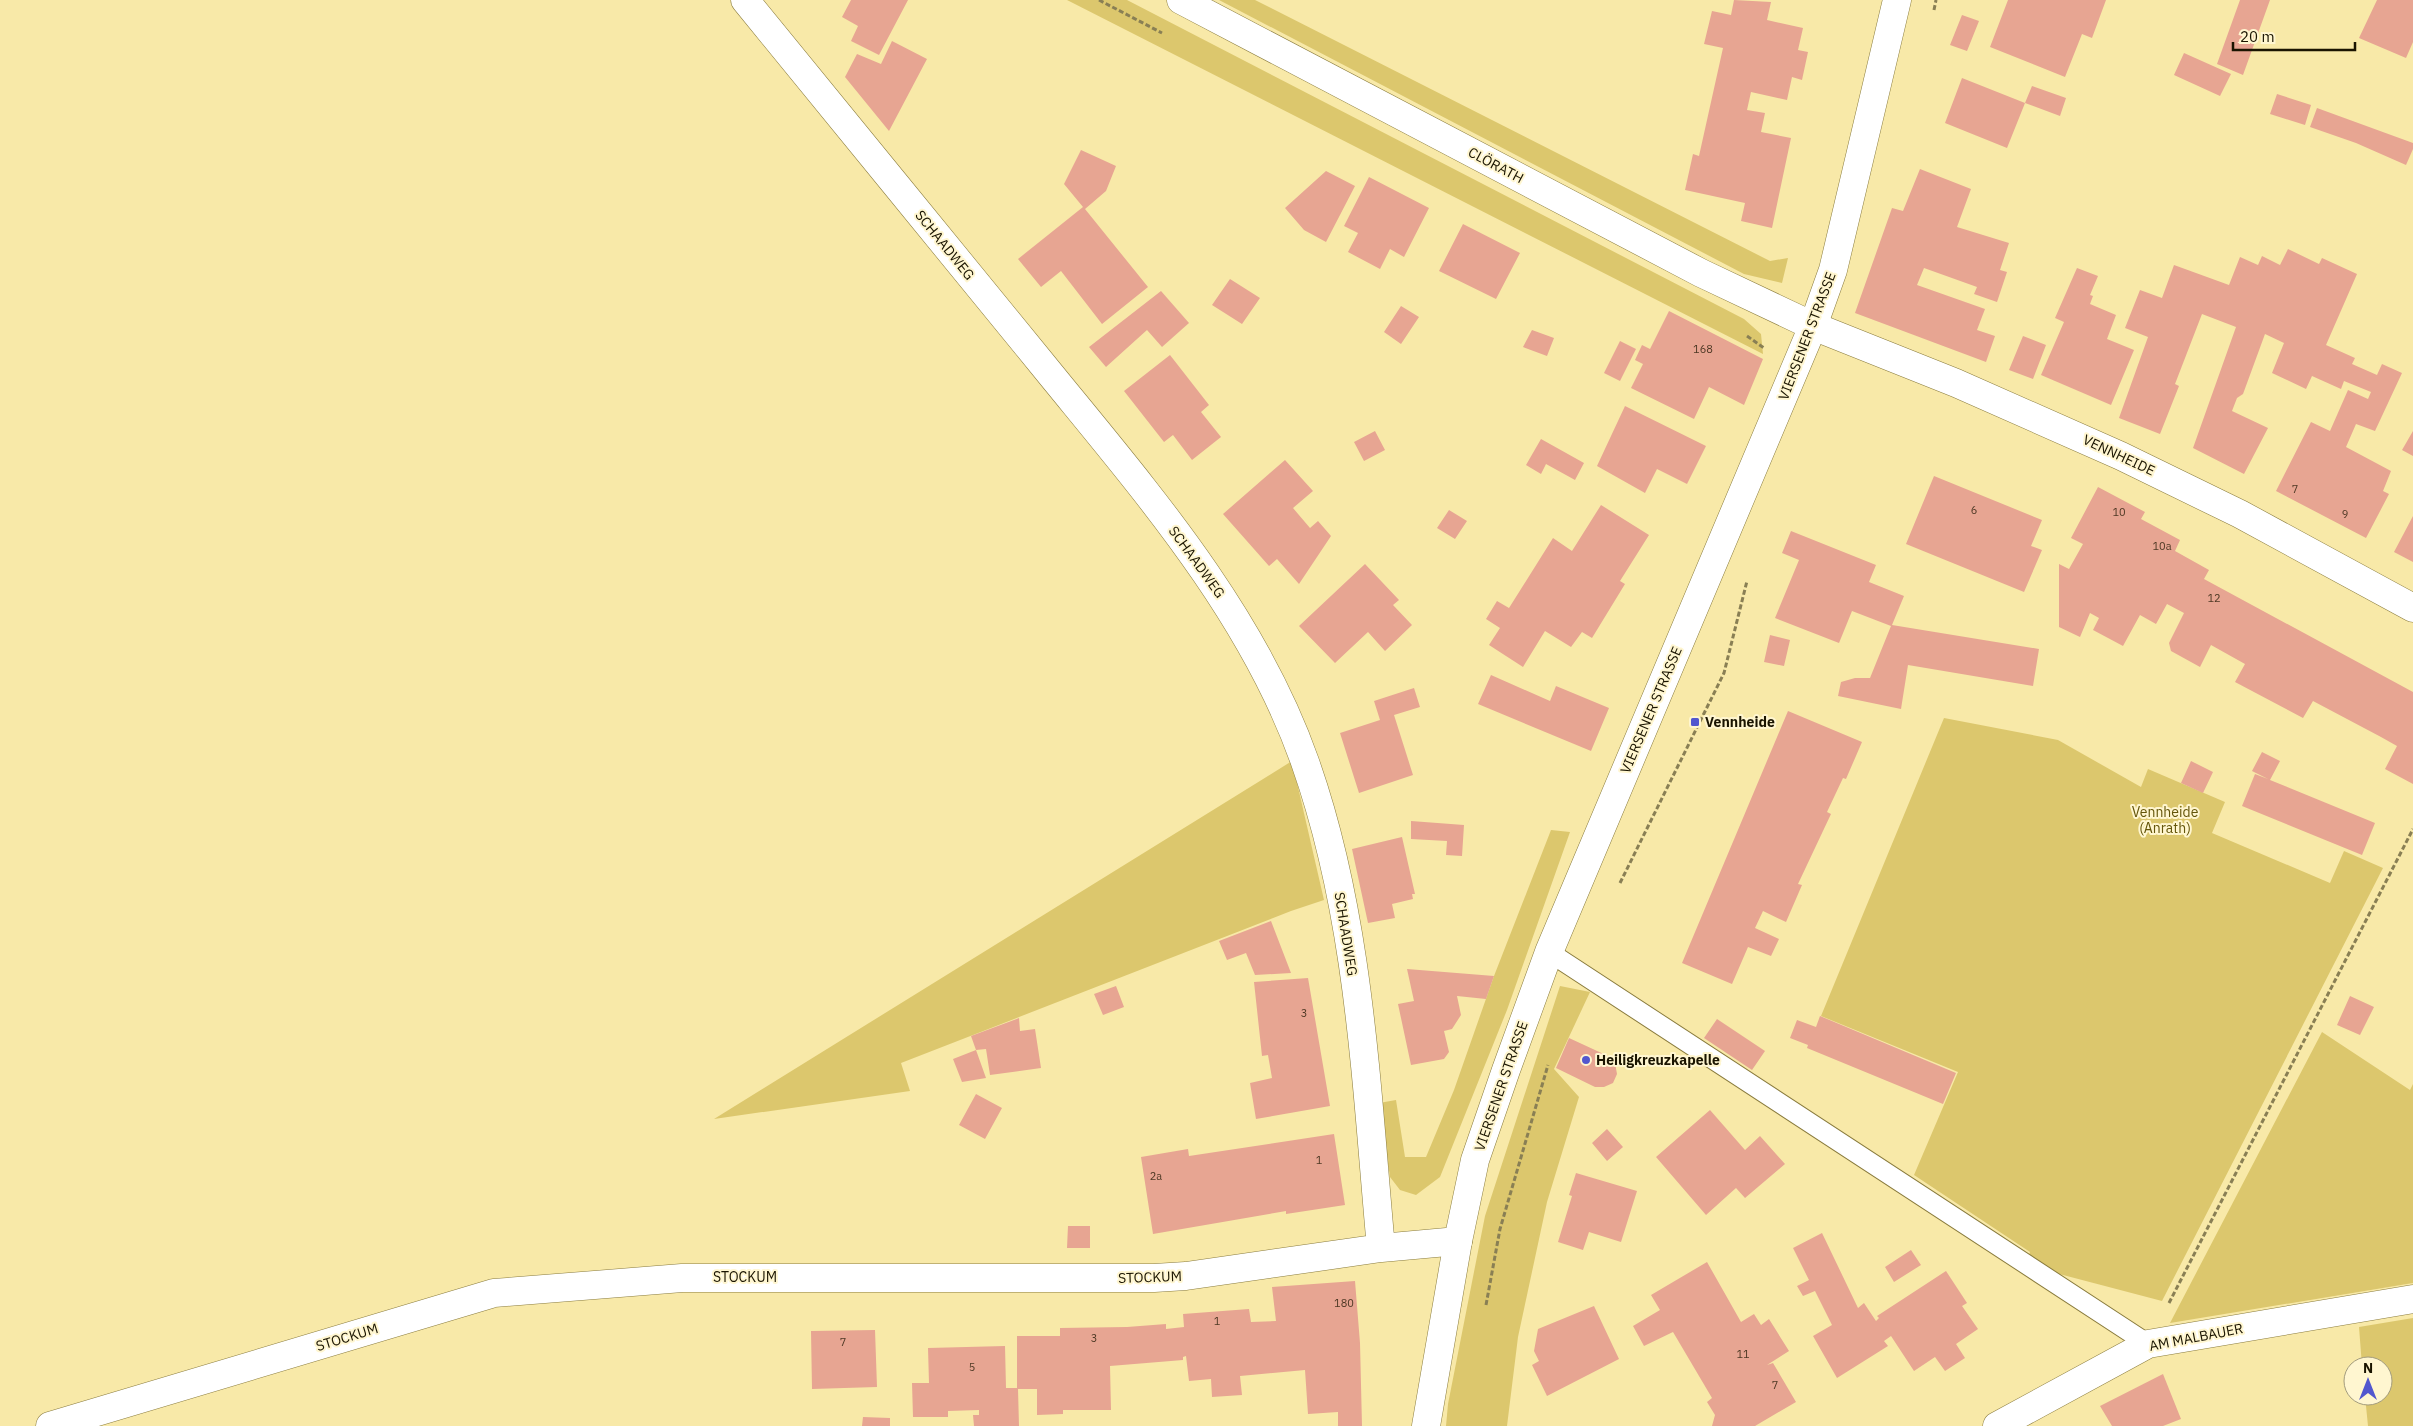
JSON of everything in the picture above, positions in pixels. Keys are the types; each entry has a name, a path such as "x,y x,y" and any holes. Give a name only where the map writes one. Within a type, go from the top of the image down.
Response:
{"street":[{"name":"SCHAADWEG","path":"745,0 1142,488 1225,602 1274,688 1307,767 1331,850 1344,911 1360,1032 1382,1248"},
{"name":"CLÖRATH","path":"1181,0 1701,273 1813,326"},
{"name":"VIERSENER STRASSE","path":"1426,1426 1458,1241 1475,1160 1549,952 1813,326 1833,270 1897,0"},
{"name":"VENNHEIDE","path":"1813,326 1972,390 2129,460 2240,514 2413,608"},
{"name":"STOCKUM","path":"50,1426 494,1293 682,1278 1154,1278 1382,1248 1458,1241"},
{"name":"AM MALBAUER","path":"1997,1426 2148,1344 2413,1299"}],"lane":[{"path":"1549,952 2148,1344"}],"path":[{"path":"1616,891 1724,673"},
{"path":"2148,1344 2413,829"},
{"path":"1484,1314 1500,1229 1549,1062"}],"green space":[{"path":"1067,0 1127,0 1744,319 1761,334 1763,354"},
{"path":"1219,0 1255,0 1770,261 1788,258 1782,283 1744,274"},
{"name":"Vennheide (Anrath)","path":"1944,718 2058,740 2141,787 2148,769 2225,802 2212,833 2330,883 2344,851 2383,868 2162,1301 2025,1265 2030,1252 1914,1175 1958,1072 1821,1016"},
{"path":"1292,761 1324,900 1291,911 901,1063 910,1091 714,1119"},
{"path":"1551,830 1570,832 1507,1010 1440,1177 1416,1195 1400,1190 1390,1177 1379,1103 1396,1100 1405,1157 1426,1157 1454,1090 1494,976"},
{"path":"1560,986 1590,992 1554,1069 1579,1097 1547,1202 1518,1337 1507,1426 1446,1426 1448,1404 1485,1216"},
{"path":"2322,1032 2410,1090 2413,1084 2413,1283 2170,1323"},
{"path":"2413,1318 2413,1426 2368,1426 2366,1406 2393,1406 2393,1356 2361,1356 2359,1327"}],"building":[{"path":"851,0 908,0 879,55 851,41 858,26 842,17"},
{"path":"1734,0 1771,2 1767,20 1803,28 1798,50 1808,52 1802,80 1792,77 1787,100 1751,92 1747,110 1765,113 1761,132 1791,138 1772,228 1741,221 1745,203 1685,190 1693,154 1699,156 1723,48 1704,44 1712,11 1731,15"},
{"path":"2008,0 2106,0 2092,38 2082,34 2065,77 1990,47"},
{"path":"2240,0 2270,0 2243,75 2217,64"},
{"path":"2377,0 2413,0 2413,42 2406,58 2359,38"},
{"path":"1962,15 1979,21 1967,51 1950,45"},
{"path":"892,41 927,59 889,131 845,77 857,54 881,64"},
{"path":"2184,53 2231,74 2220,96 2174,75"},
{"path":"1962,78 2025,103 2007,148 1945,123"},
{"path":"2032,86 2066,98 2060,116 2025,103"},
{"path":"2277,94 2311,105 2305,125 2270,114"},
{"path":"2317,108 2413,143 2413,149 2406,165 2356,143 2310,127"},
{"path":"1081,150 1116,166 1106,191 1085,209 1148,287 1102,324 1061,271 1041,287 1018,259 1083,207 1064,184"},
{"path":"1920,169 1971,189 1957,227 2009,243 2000,270 2007,272 1997,302 1974,294 1977,287 1924,268 1917,285 1985,309 1977,330 1995,336 1986,362 1855,313 1892,208 1903,211"},
{"path":"1326,171 1355,186 1326,242 1304,230 1285,208"},
{"path":"1369,177 1429,208 1404,257 1390,249 1380,269 1348,252 1358,233 1344,226"},
{"path":"1463,224 1520,253 1496,299 1439,271"},
{"path":"2288,249 2319,264 2322,258 2357,274 2326,345 2355,358 2352,364 2377,375 2382,364 2402,373 2375,431 2356,424 2346,447 2391,471 2383,491 2389,494 2366,538 2276,491 2311,422 2330,431 2348,390 2368,399 2371,392 2344,381 2341,389 2312,376 2306,389 2272,373 2284,343 2265,334 2243,394 2237,398 2232,411 2268,428 2244,474 2193,448 2236,327 2202,314 2175,384 2179,386 2160,434 2119,418 2148,337 2125,328 2140,290 2162,298 2174,265 2229,285 2240,257 2258,265 2262,256 2280,265"},
{"path":"2077,268 2098,276 2090,295 2093,296 2090,304 2116,315 2107,339 2134,350 2111,405 2041,375 2064,322 2055,318"},
{"path":"1230,279 1260,298 1242,324 1212,305"},
{"path":"1161,291 1189,323 1162,347 1147,330 1106,367 1089,347"},
{"path":"1401,306 1419,317 1401,344 1384,332"},
{"path":"1669,311 1763,359 1744,405 1709,387 1694,419 1631,388 1643,364 1635,360 1642,345 1650,349"},
{"path":"1532,330 1554,338 1547,356 1523,347"},
{"path":"2023,336 2046,345 2033,379 2009,370"},
{"path":"1620,341 1636,349 1620,381 1604,373"},
{"path":"1170,355 1209,405 1201,412 1221,437 1192,460 1173,435 1164,442 1124,391"},
{"path":"1625,406 1706,446 1687,484 1657,469 1645,493 1597,466"},
{"path":"1375,431 1385,450 1364,461 1354,442"},
{"path":"2413,431 2413,456 2402,450"},
{"path":"1541,439 1584,463 1575,480 1546,464 1541,474 1526,465"},
{"path":"1285,460 1313,491 1293,508 1310,528 1318,521 1331,536 1299,584 1277,559 1269,566 1223,514"},
{"path":"1934,476 2042,520 2031,546 2042,550 2024,592 1906,544"},
{"path":"2098,487 2145,512 2141,519 2180,540 2175,551 2209,570 2204,579 2413,692 2413,784 2385,769 2397,746 2381,737 2313,701 2303,718 2235,682 2245,664 2211,645 2200,667 2171,651 2169,643 2184,613 2167,604 2156,624 2140,615 2123,646 2093,630 2099,618 2090,613 2080,637 2059,627 2059,564 2069,569 2083,544 2071,538"},
{"path":"1601,505 1649,535 1620,581 1625,584 1592,638 1582,632 1571,647 1545,631 1523,667 1489,645 1500,628 1486,619 1497,601 1509,608 1553,538 1572,551"},
{"path":"1449,510 1467,521 1455,539 1437,528"},
{"path":"2413,516 2413,562 2394,552"},
{"path":"1791,531 1876,565 1869,582 1904,596 1892,625 2039,649 2033,686 1908,665 1901,709 1838,696 1841,682 1855,678 1870,678 1891,626 1852,611 1839,643 1775,618 1799,560 1782,553"},
{"path":"1365,564 1399,600 1393,605 1412,625 1385,651 1368,632 1335,663 1299,626"},
{"path":"1770,635 1790,640 1784,666 1764,662"},
{"path":"1491,675 1550,701 1556,686 1609,708 1591,751 1478,704"},
{"path":"1414,688 1420,707 1394,715 1413,775 1359,793 1340,733 1380,720 1374,701"},
{"path":"1788,711 1862,742 1846,779 1843,778 1827,812 1831,814 1798,884 1802,885 1786,922 1763,911 1755,928 1779,939 1771,956 1748,947 1732,984 1682,963"},
{"path":"2262,752 2280,761 2270,780 2375,823 2362,855 2242,806 2255,774 2268,779 2252,771"},
{"path":"2191,761 2213,772 2203,793 2181,783"},
{"path":"1411,821 1464,825 1462,856 1446,855 1447,841 1411,839"},
{"path":"1402,837 1415,894 1412,894 1413,899 1392,904 1395,918 1368,923 1352,849"},
{"path":"1271,921 1291,973 1255,975 1246,953 1227,960 1219,941"},
{"path":"1407,969 1494,976 1486,999 1457,996 1461,1015 1452,1029 1444,1031 1449,1052 1444,1059 1411,1065 1398,1004 1414,1001"},
{"path":"1308,978 1330,1106 1256,1119 1250,1083 1272,1078 1268,1055 1262,1056 1254,982"},
{"path":"1116,986 1124,1007 1103,1015 1094,994"},
{"path":"2350,996 2374,1007 2360,1035 2337,1025"},
{"path":"1820,1016 1956,1073 1943,1104 1807,1048 1808,1045 1790,1038 1797,1020 1816,1027"},
{"path":"1019,1018 1020,1031 1035,1029 1041,1068 990,1075 986,1049 976,1050 971,1036"},
{"path":"1717,1019 1765,1051 1752,1070 1704,1038"},
{"name":"Heiligkreuzkapelle","path":"1569,1038 1608,1056 1615,1063 1617,1074 1613,1083 1604,1087 1595,1087 1556,1068"},
{"path":"976,1050 986,1078 962,1082 953,1059"},
{"path":"976,1094 1002,1108 985,1139 959,1125"},
{"path":"1710,1110 1745,1150 1760,1136 1785,1164 1745,1198 1736,1188 1706,1215 1656,1157"},
{"path":"1607,1129 1623,1147 1607,1161 1592,1143"},
{"path":"1334,1134 1345,1205 1286,1214 1286,1211 1153,1234 1141,1157 1188,1149 1189,1156"},
{"path":"1576,1173 1637,1191 1621,1242 1589,1232 1583,1250 1558,1242 1572,1196 1569,1195"},
{"path":"1068,1226 1090,1226 1090,1248 1067,1248"},
{"path":"1822,1233 1858,1308 1864,1303 1876,1321 1879,1318 1877,1316 1946,1271 1967,1303 1962,1306 1978,1329 1956,1344 1965,1358 1945,1371 1935,1357 1914,1371 1891,1336 1884,1341 1888,1346 1837,1378 1813,1336 1832,1325 1815,1291 1803,1296 1797,1286 1809,1280 1793,1248"},
{"path":"1911,1250 1921,1265 1894,1282 1885,1267"},
{"path":"1707,1262 1741,1322 1754,1314 1761,1325 1769,1319 1789,1351 1767,1365 1773,1363 1796,1402 1755,1426 1712,1426 1715,1415 1707,1402 1712,1398 1673,1332 1644,1346 1633,1326 1660,1310 1651,1295"},
{"path":"1355,1281 1360,1343 1362,1426 1338,1426 1338,1412 1308,1414 1305,1370 1240,1376 1242,1395 1212,1397 1211,1379 1189,1381 1186,1356 1183,1357 1183,1360 1110,1366 1111,1410 1063,1410 1063,1414 1037,1415 1037,1389 1018,1389 1019,1426 974,1426 973,1415 979,1415 979,1410 948,1411 948,1417 913,1417 912,1383 929,1383 928,1348 1005,1346 1006,1388 1017,1388 1017,1336 1060,1336 1060,1328 1127,1327 1166,1324 1166,1329 1184,1327 1183,1314 1249,1309 1251,1322 1276,1321 1272,1287"},
{"path":"1594,1306 1619,1359 1547,1396 1532,1365 1539,1361 1534,1351 1538,1329"},
{"path":"875,1330 877,1387 812,1389 811,1331"},
{"path":"2163,1374 2181,1419 2163,1426 2112,1426 2100,1406"},
{"path":"863,1417 890,1418 890,1426 862,1426"}],"place":[{"name":"Vennheide","path":"1695,722"},
{"name":"Heiligkreuzkapelle","path":"1586,1060"}]}
